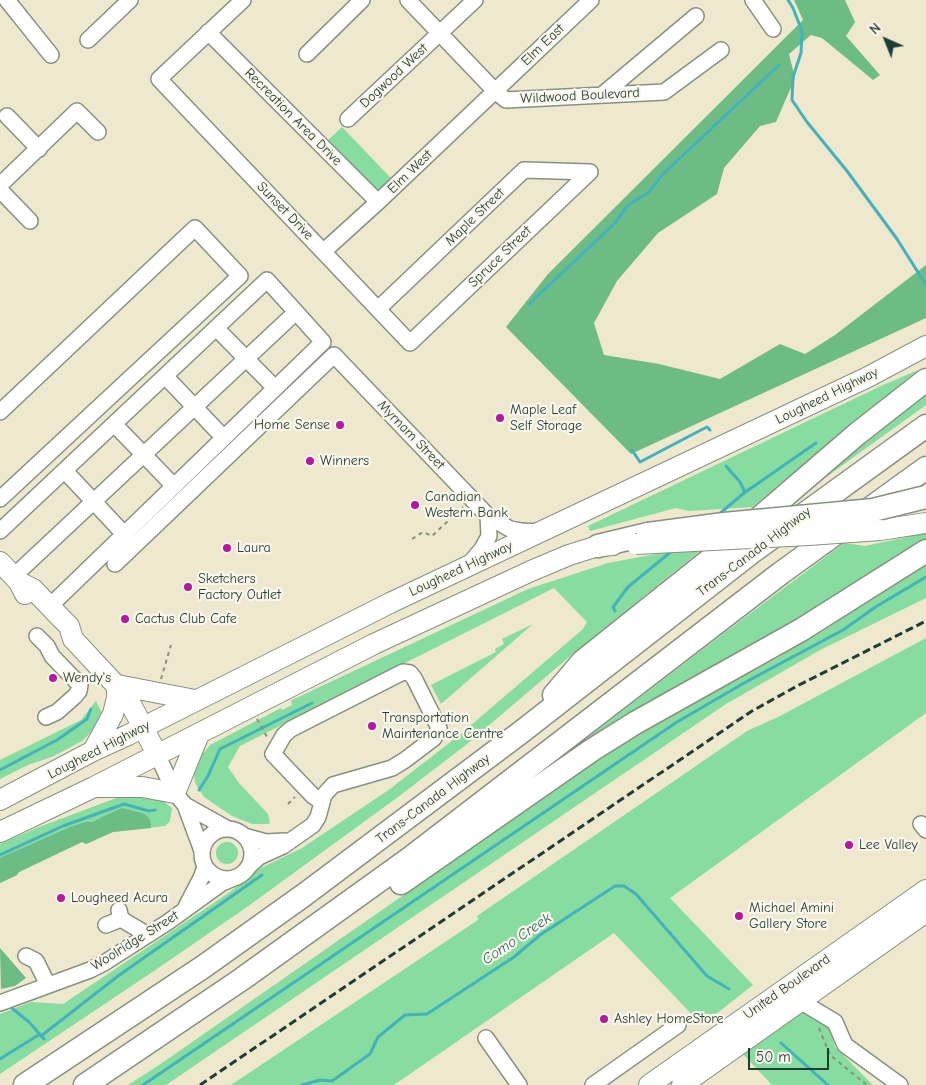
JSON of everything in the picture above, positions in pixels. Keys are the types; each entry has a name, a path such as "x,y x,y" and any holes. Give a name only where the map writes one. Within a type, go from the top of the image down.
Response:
{"highway":[{"path":"520,733 583,661 722,550 857,434 926,380"},
{"name":"Trans-Canada Highway","path":"25,1085 203,967 304,895 520,733 752,552 926,426"},
{"path":"86,1085 242,980 409,859 773,579 926,468"},
{"path":"598,546 642,539 688,528 873,510 926,497"},
{"path":"242,980 304,949 635,723 801,630 926,551"}],"main road":[{"name":"Lougheed Highway","path":"0,800 93,751 469,565 868,377 926,346"},
{"path":"642,539 809,535 880,530 926,523"},
{"path":"0,832 94,787 374,644 531,571 569,555 598,546"},
{"path":"0,562 17,579 33,589 69,626 73,639"},
{"path":"17,579 26,596 54,626 61,633 73,639 117,685 134,709 157,754"},
{"path":"117,685 195,700"},
{"path":"93,751 113,714 117,698 117,685"},
{"path":"94,787 142,787 180,799 199,734"},
{"name":"United Boulevard","path":"648,1085 926,890"},
{"name":"United Boulevard","path":"682,1085 926,912"},
{"path":"757,1031 780,1005 816,978 821,971 821,964"}],"street":[{"path":"7,0 51,55"},
{"path":"88,40 130,0"},
{"path":"208,32 243,0"},
{"path":"307,54 362,0"},
{"name":"Wildwood Boulevard","path":"408,0 494,91 506,100 664,92 721,50"},
{"name":"Dogwood West","path":"348,119 474,0"},
{"name":"Elm East","path":"494,91 591,0"},
{"path":"753,0 773,29"},
{"path":"602,95 696,16"},
{"name":"Sunset Drive","path":"208,32 158,79 410,343"},
{"name":"Recreation Area Drive","path":"208,32 378,202"},
{"name":"Elm West","path":"324,251 494,91"},
{"path":"0,186 77,111 98,132"},
{"path":"7,116 38,148"},
{"name":"Maple Street","path":"378,310 524,170 590,172"},
{"name":"Spruce Street","path":"410,343 590,172"},
{"path":"0,190 30,221"},
{"path":"0,412 195,228 240,276 0,499"},
{"path":"0,530 267,280 324,342 173,485 50,606"},
{"path":"17,579 94,502 296,312"},
{"path":"216,328 275,388"},
{"name":"Myrnam Street","path":"115,564 334,355 488,516 510,529 541,532"},
{"path":"165,376 223,437"},
{"path":"114,424 173,485"},
{"path":"64,470 124,534"},
{"path":"469,565 482,549 489,536 488,516"},
{"path":"37,636 47,646 52,656 80,685 79,692 75,696 57,712 46,718"},
{"path":"157,754 180,799 202,851 202,859 205,866 218,877 234,878 240,875 259,857 292,840 310,828 316,822 322,802 324,795 333,785 392,768 434,738 439,728 410,673 403,672 291,729 284,735 273,754 313,796 322,802"},
{"path":"180,799 228,829"},
{"path":"202,851 208,838 220,830 228,829 244,836 272,842 292,840"},
{"path":"244,836 249,843 251,851 248,867"},
{"name":"Woolridge Street","path":"186,909 205,866"},
{"name":"Woolridge Street","path":"0,1003 96,967 112,959 222,883 234,878"},
{"path":"106,925 120,914 148,935"},
{"path":"35,957 48,985"},
{"path":"800,1001 837,1020 845,1045 900,1085"},
{"path":"593,1085 678,1024"},
{"path":"486,1038 519,1085"}],"path":[{"path":"412,539 423,532 432,536 472,499"},
{"path":"160,685 170,645"},
{"path":"258,720 265,734"},
{"path":"288,804 300,792"},
{"path":"818,1027 830,1055 867,1085"}],"green space":[{"path":"794,0 845,0 855,22 846,36 880,75 873,80 822,38 811,35 789,54 795,78 776,122 760,126 724,168 717,194 658,233 617,281 594,323 604,355 659,364 720,379 780,344 805,354 835,335 926,265 926,318 631,454 506,327 548,274 803,20"},
{"path":"342,127 391,178 373,195 325,143"},
{"path":"918,370 752,507 689,511 676,508 590,531 588,526"},
{"path":"926,392 926,405 815,485 815,480"},
{"path":"926,533 926,539 806,618 574,748 844,543 865,546"},
{"path":"701,550 575,652 467,744 398,797 247,907 0,1074 0,1014 31,1002 63,1004 230,892 261,868 302,848 390,789 462,733 583,629 587,622 554,588 240,746 228,767 239,783 268,814 270,823 268,824 252,824 232,816 204,797 195,783 194,773 201,756 210,745 281,708 282,710 292,705 292,700 528,589 608,563 656,554"},
{"path":"926,563 926,598 822,649 726,704 166,1085 128,1085 625,741 653,724 774,660 823,631"},
{"path":"533,624 441,704 431,685 496,652 495,649 504,644 502,639"},
{"path":"926,638 926,713 670,898 753,985 702,1025 614,933 394,1085 231,1085 478,920 477,916 747,731 780,716"},
{"path":"96,701 103,715 97,726 82,741 54,756 28,765 0,779 0,760 81,720"},
{"path":"127,794 163,801 172,808 170,821 165,826 113,832 86,844 82,842 0,883 0,844 39,827"},
{"path":"122,808 145,814 150,820 151,828 113,832 86,844 82,842 0,883 0,858 70,827 93,822"},
{"path":"227,842 235,845 238,853 235,861 227,864 219,861 216,853 219,845"},
{"path":"0,948 26,978 15,986 1,989"},
{"path":"802,1008 828,1025 835,1047 873,1085 772,1085 741,1052"}],"waterway":[{"path":"788,0 802,31 801,53 793,77 792,100 897,239 926,285"},
{"path":"529,304 615,223 628,205 649,192 662,175 779,65"},
{"path":"632,450 640,462 707,427 710,430"},
{"path":"744,493 816,443"},
{"path":"718,515 744,493 740,482 726,466"},
{"path":"615,611 613,607 628,587 672,551"},
{"path":"143,1085 677,722 744,683 843,630 877,606 926,577"},
{"path":"199,790 208,776 220,749 312,703"},
{"path":"0,770 57,740 87,719 91,709"},
{"path":"0,855 63,826 124,804 149,811 155,810"},
{"path":"41,1036 118,976 262,875"},
{"name":"Como Creek","path":"302,1085 320,1080 332,1081 370,1054 378,1037 405,1015 427,1014 514,957 540,935 615,886 624,886 636,894 707,976 729,989"},
{"name":"Como Creek","path":"8,1005 29,1022 44,1039"},
{"path":"0,1059 40,1034"},
{"name":"Como Creek","path":"781,1043 828,1085"}],"railway":[{"path":"200,1085 752,711 799,685 926,621"}],"place":[{"name":"Maple Leaf Self Storage","path":"500,418"},
{"name":"Home Sense","path":"340,425"},
{"name":"Winners","path":"310,461"},
{"name":"Canadian Western Bank","path":"415,505"},
{"name":"Laura","path":"227,548"},
{"name":"Sketchers Factory Outlet","path":"188,587"},
{"name":"Cactus Club Cafe","path":"125,619"},
{"name":"Wendy's","path":"53,678"},
{"name":"Transportation Maintenance Centre","path":"372,726"},
{"name":"Lee Valley","path":"849,845"},
{"name":"Lougheed Acura","path":"61,898"},
{"name":"Michael Amini Gallery Store","path":"739,916"},
{"name":"Ashley HomeStore","path":"604,1019"}]}
